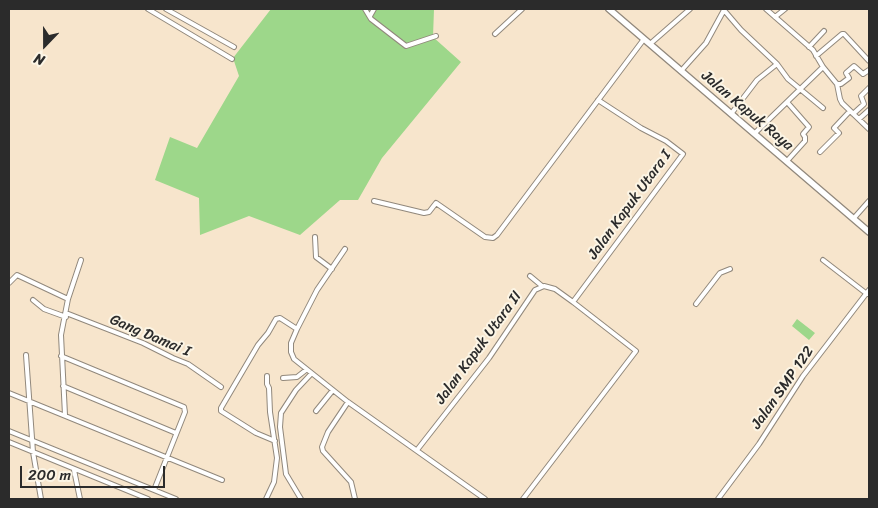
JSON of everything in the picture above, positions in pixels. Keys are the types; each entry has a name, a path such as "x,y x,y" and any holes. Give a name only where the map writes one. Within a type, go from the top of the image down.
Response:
{"main road":[{"name":"Jalan Kapuk Raya","path":"609,9 869,232"}],"street":[{"path":"148,9 232,59"},
{"path":"166,9 234,47"},
{"path":"365,9 382,29 406,46 436,36"},
{"path":"370,16 374,9"},
{"path":"495,34 522,9"},
{"path":"650,44 690,9"},
{"path":"766,9 809,46 837,84 840,99 869,129"},
{"path":"775,17 785,9"},
{"path":"681,71 706,43 724,10 741,30 777,64 788,79 823,108"},
{"path":"809,46 824,31"},
{"path":"816,56 844,34 869,61"},
{"path":"374,201 424,213 429,212 436,203 485,237 493,238 644,39"},
{"path":"731,114 757,80 777,64"},
{"path":"837,84 841,84 848,78 846,73 854,66 863,74 869,70"},
{"path":"755,133 823,67"},
{"path":"820,152 839,133 834,128 864,104 861,96 869,88"},
{"name":"Jalan Kapuk Utara I","path":"575,300 683,154 598,100"},
{"path":"787,102 809,127 803,134 806,137 805,141 787,161"},
{"path":"858,119 869,110"},
{"path":"854,218 869,201"},
{"path":"315,237 316,257 332,269"},
{"path":"345,249 317,290 297,328 291,343 291,352 296,362 348,402 485,499"},
{"path":"65,416 61,335 68,299 81,260"},
{"path":"823,260 868,292"},
{"path":"696,304 720,273 730,269"},
{"path":"9,284 16,275 68,299"},
{"path":"530,276 542,286"},
{"name":"Jalan Kapuk Utara II","path":"417,450 488,358 535,290 542,286 555,289 575,300 636,352 523,499"},
{"name":"Jalan SMP 122","path":"718,499 759,444 802,376 868,292"},
{"name":"Gang Damai I","path":"33,300 44,309 66,315 188,364 221,387"},
{"path":"274,440 256,433 221,411 221,408 258,345 276,319 280,318 297,328"},
{"path":"26,355 32,442 41,499"},
{"path":"61,356 185,408 154,490"},
{"path":"283,378 297,377 306,370"},
{"path":"301,499 286,474 281,418 282,410 289,399 311,374"},
{"path":"266,499 274,482 277,458 267,376"},
{"path":"63,386 176,433"},
{"path":"316,411 332,390"},
{"path":"9,393 222,480"},
{"path":"348,402 328,432 322,451 352,482 355,499"},
{"path":"9,431 32,442 176,499"},
{"path":"9,442 148,499"},
{"path":"74,470 80,499"}],"green space":[{"path":"271,9 434,9 433,37 461,62 382,158 358,200 340,200 300,235 249,216 200,235 199,198 155,180 170,137 197,148 239,76 233,58"},
{"path":"797,319 815,333 809,340 792,326"}]}
